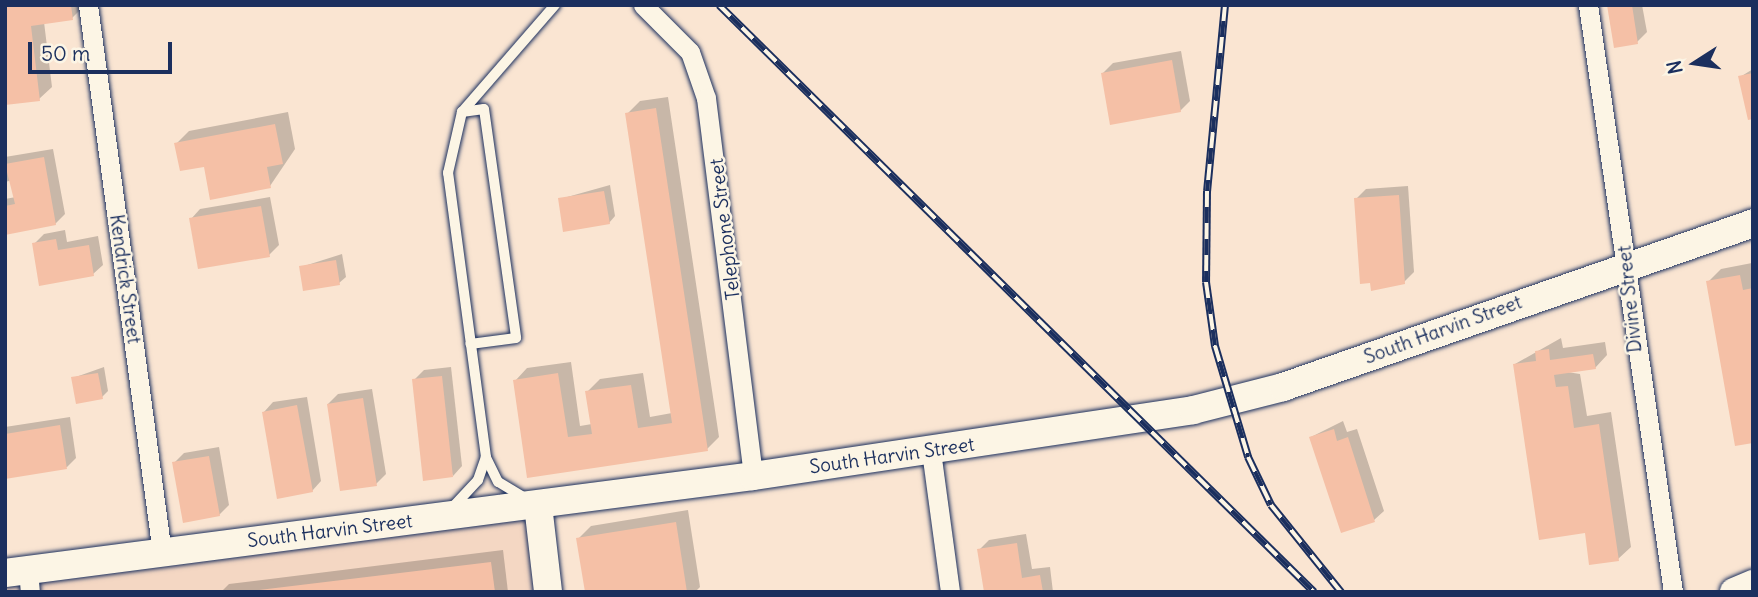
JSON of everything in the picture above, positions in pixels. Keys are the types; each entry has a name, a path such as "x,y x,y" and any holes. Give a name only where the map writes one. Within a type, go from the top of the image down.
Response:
{"street":[{"name":"Kendrick Street","path":"88,5 162,553"},
{"name":"Telephone Street","path":"643,5 690,52 706,98 753,476"},
{"name":"Divine Street","path":"1588,5 1673,592"},
{"name":"South Harvin Street","path":"21,578 162,553 753,476 1143,420 1272,390 1753,223"},
{"path":"931,451 950,592"},
{"path":"538,505 548,592"},
{"path":"1734,592 1753,584"}],"lane":[{"path":"538,505 498,482 486,457 448,173 462,112 555,5"},
{"path":"462,112 484,109 516,338 470,344"},
{"path":"443,517 478,480 486,457"}],"shaded area":[{"path":"528,518 537,592 5,592 5,580"}],"building":[{"path":"5,5 71,5 73,20 31,26 40,101 5,105"},
{"path":"1607,5 1632,5 1638,44 1614,48"},
{"path":"1172,60 1181,112 1110,125 1101,73"},
{"path":"1753,73 1753,119 1748,120 1738,76"},
{"path":"656,108 708,451 527,478 513,380 558,373 568,437 592,434 585,391 631,385 638,428 672,423 625,113"},
{"path":"275,124 283,164 267,167 271,188 210,200 204,167 180,171 174,143"},
{"path":"44,157 56,225 5,235 5,206 15,204 5,164"},
{"path":"604,191 610,224 563,232 558,198"},
{"path":"1399,195 1405,284 1371,291 1370,283 1360,284 1354,198"},
{"path":"261,206 270,257 198,269 189,218"},
{"path":"56,239 58,250 89,245 94,276 39,286 32,243"},
{"path":"336,260 340,285 303,291 299,266"},
{"path":"1740,275 1743,290 1753,288 1753,443 1735,446 1706,281"},
{"path":"1549,349 1550,360 1593,354 1596,369 1554,375 1556,387 1568,386 1574,428 1599,424 1619,561 1589,565 1585,533 1539,540 1513,364 1536,361 1535,351"},
{"path":"98,373 103,399 76,404 71,377"},
{"path":"442,376 453,477 423,481 412,379"},
{"path":"363,398 377,486 340,491 327,404"},
{"path":"297,405 313,492 277,499 262,412"},
{"path":"60,425 67,469 5,479 5,434"},
{"path":"1334,429 1337,441 1348,437 1375,522 1341,533 1309,437"},
{"path":"209,456 220,516 183,523 172,462"},
{"path":"676,522 687,592 585,592 576,538"},
{"path":"1017,543 1022,578 1040,575 1043,592 984,592 977,549"},
{"path":"491,562 495,592 259,592 259,590"}],"railway":[{"path":"719,5 1314,592"},
{"path":"1225,5 1207,191 1206,282 1215,346 1248,457 1271,505 1341,592"}]}
